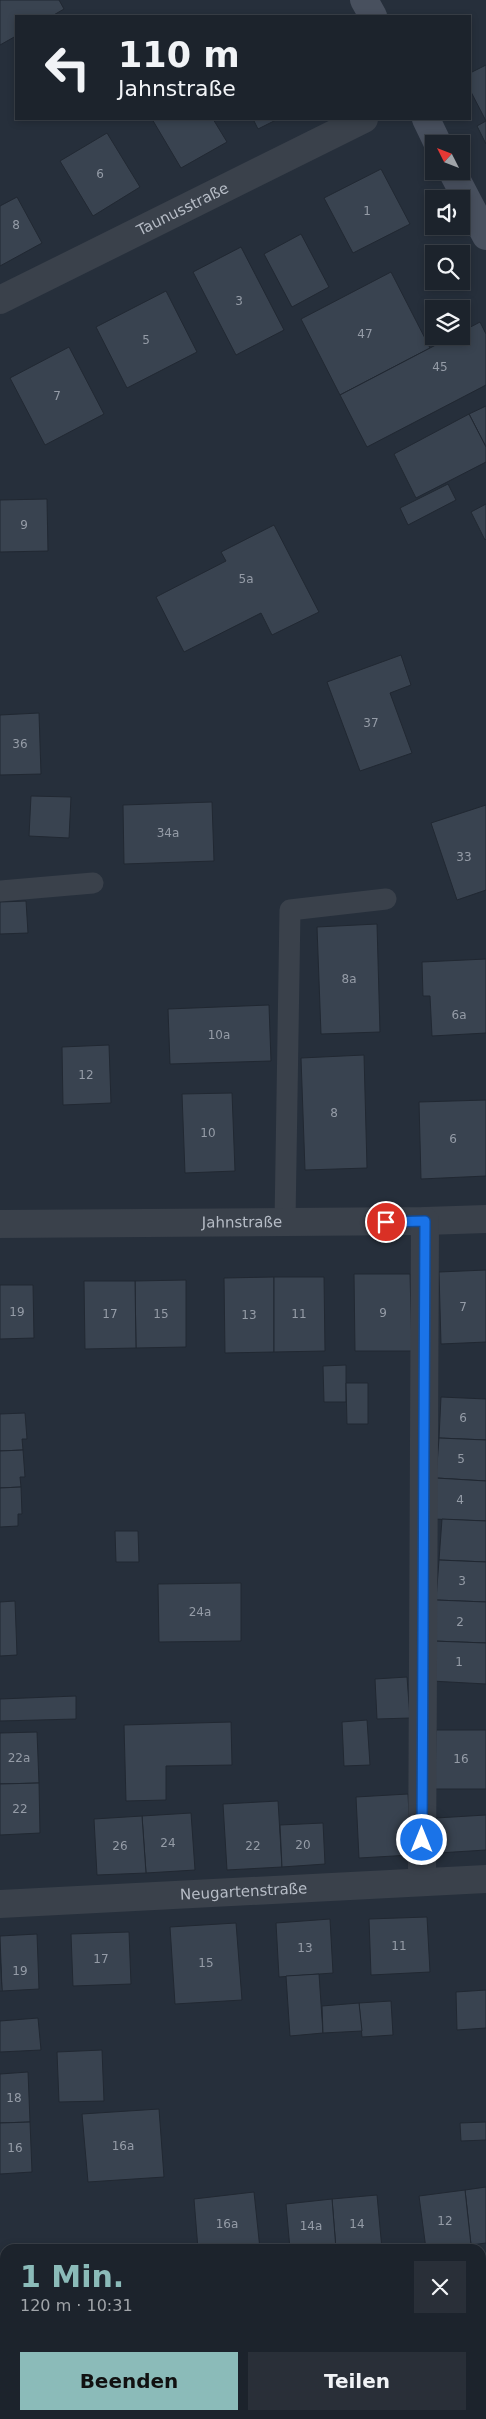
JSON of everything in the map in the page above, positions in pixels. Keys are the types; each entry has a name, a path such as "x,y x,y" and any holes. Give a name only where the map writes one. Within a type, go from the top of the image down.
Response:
{"street":[{"path":"364,0 372,15"},
{"name":"Taunusstraße","path":"0,300 362,120"},
{"path":"426,120 434,135"},
{"path":"457,180 486,236"},
{"name":"Jahnstraße","path":"0,1224 486,1219"},
{"path":"422,1880 425,1221"},
{"name":"Neugartenstraße","path":"0,1904 422,1880 486,1879"}],"lane":[{"path":"0,892 93,884"},
{"path":"284,1222 290,910 386,899"}],"building":[{"path":"0,0 59,0 64,9 54,15 15,15 15,37 0,45"},
{"path":"486,65 486,121 471,92 471,72"},
{"path":"153,120 214,120 227,142 181,168"},
{"path":"254,120 276,120 258,129"},
{"path":"486,121 486,144 477,126"},
{"path":"107,133 140,187 93,216 60,161"},
{"path":"381,169 410,224 353,253 324,198"},
{"path":"17,197 42,243 0,266 0,206"},
{"path":"301,234 329,287 292,307 264,254"},
{"path":"241,247 284,330 236,355 193,272"},
{"path":"391,272 425,338 425,345 428,345 430,348 340,395 301,319"},
{"path":"166,291 197,352 127,388 96,327"},
{"path":"480,322 486,334 486,385 367,447 340,395 436,345 470,345 470,327"},
{"path":"69,347 104,414 45,445 10,378"},
{"path":"486,406 486,447 469,414"},
{"path":"469,414 486,447 486,462 416,498 394,454"},
{"path":"448,484 456,500 408,525 400,508"},
{"path":"47,499 48,551 0,552 0,500"},
{"path":"486,504 486,539 485,540 471,512"},
{"path":"274,525 319,612 272,635 261,613 184,652 156,597 226,561 221,552"},
{"path":"401,655 411,685 390,693 412,753 360,771 327,682"},
{"path":"39,713 41,774 0,775 0,715"},
{"path":"31,796 71,797 69,838 29,836"},
{"path":"212,802 214,861 124,864 123,805"},
{"path":"486,805 486,890 457,900 431,823"},
{"path":"26,901 28,933 0,934 0,902"},
{"path":"377,924 380,1032 321,1034 317,927"},
{"path":"486,959 486,1033 432,1036 430,996 423,996 422,962"},
{"path":"269,1005 271,1061 170,1064 168,1009"},
{"path":"109,1045 111,1103 63,1105 62,1047"},
{"path":"364,1055 367,1168 305,1170 301,1058"},
{"path":"232,1093 235,1171 185,1173 182,1094"},
{"path":"486,1100 486,1176 421,1179 419,1102"},
{"path":"486,1270 486,1342 441,1344 439,1272"},
{"path":"354,1274 410,1274 412,1351 355,1351"},
{"path":"274,1277 274,1352 225,1353 224,1278"},
{"path":"274,1277 324,1277 325,1351 274,1352"},
{"path":"186,1280 186,1347 136,1348 135,1281"},
{"path":"84,1281 135,1281 136,1348 85,1349"},
{"path":"0,1285 33,1285 34,1338 0,1339"},
{"path":"346,1365 346,1402 324,1402 323,1366"},
{"path":"346,1383 368,1383 368,1424 347,1424"},
{"path":"441,1397 486,1399 486,1440 439,1438"},
{"path":"25,1413 27,1439 22,1439 23,1450 0,1451 0,1414"},
{"path":"439,1438 486,1440 486,1481 436,1478"},
{"path":"23,1450 25,1477 20,1477 21,1487 0,1488 0,1451"},
{"path":"436,1478 486,1481 486,1521 433,1519"},
{"path":"21,1487 22,1514 18,1514 18,1526 0,1527 0,1488"},
{"path":"442,1519 486,1521 486,1562 439,1560"},
{"path":"115,1531 138,1531 139,1562 116,1562"},
{"path":"439,1560 486,1562 486,1602 436,1600"},
{"path":"241,1583 241,1641 159,1642 158,1584"},
{"path":"436,1600 486,1602 486,1643 433,1641"},
{"path":"15,1601 17,1655 0,1656 0,1602"},
{"path":"433,1641 486,1643 486,1684 431,1681"},
{"path":"407,1677 410,1718 377,1719 375,1679"},
{"path":"76,1696 76,1719 0,1721 0,1699"},
{"path":"367,1720 370,1765 344,1766 342,1722"},
{"path":"231,1722 232,1765 166,1766 166,1800 126,1801 124,1725"},
{"path":"436,1730 486,1730 486,1789 435,1789"},
{"path":"37,1732 39,1783 0,1784 0,1733"},
{"path":"39,1783 40,1833 0,1835 0,1784"},
{"path":"408,1794 411,1855 359,1858 356,1797"},
{"path":"278,1801 282,1867 227,1870 223,1804"},
{"path":"191,1813 195,1870 146,1873 142,1816"},
{"path":"486,1815 486,1850 438,1853 436,1818"},
{"path":"142,1816 146,1873 97,1875 94,1819"},
{"path":"323,1823 325,1864 282,1867 280,1825"},
{"path":"427,1917 430,1972 371,1975 369,1919"},
{"path":"330,1919 333,1973 279,1977 276,1923"},
{"path":"236,1923 242,2000 175,2004 170,1927"},
{"path":"129,1932 131,1984 73,1986 71,1934"},
{"path":"37,1934 39,1989 2,1991 0,1936"},
{"path":"0,1953 2,1991 0,1991"},
{"path":"319,1974 323,2033 290,2036 286,1976"},
{"path":"486,1990 486,2028 457,2030 456,1992"},
{"path":"391,2001 393,2035 362,2037 359,2003"},
{"path":"359,2003 362,2031 323,2033 322,2006"},
{"path":"38,2018 41,2050 0,2052 0,2021"},
{"path":"102,2050 104,2101 59,2102 57,2052"},
{"path":"28,2072 30,2122 0,2123 0,2074"},
{"path":"159,2109 164,2177 88,2182 82,2114"},
{"path":"30,2122 32,2172 0,2174 0,2123"},
{"path":"486,2122 486,2140 461,2141 460,2123"},
{"path":"486,2187 486,2243 471,2244 465,2190"},
{"path":"465,2190 471,2244 425,2244 419,2196"},
{"path":"254,2192 259,2244 198,2244 194,2199"},
{"path":"377,2195 382,2244 336,2244 332,2199"},
{"path":"332,2199 336,2244 290,2244 286,2204"}],"route":[{"path":"386,1222 425,1221 422,1840"}]}
